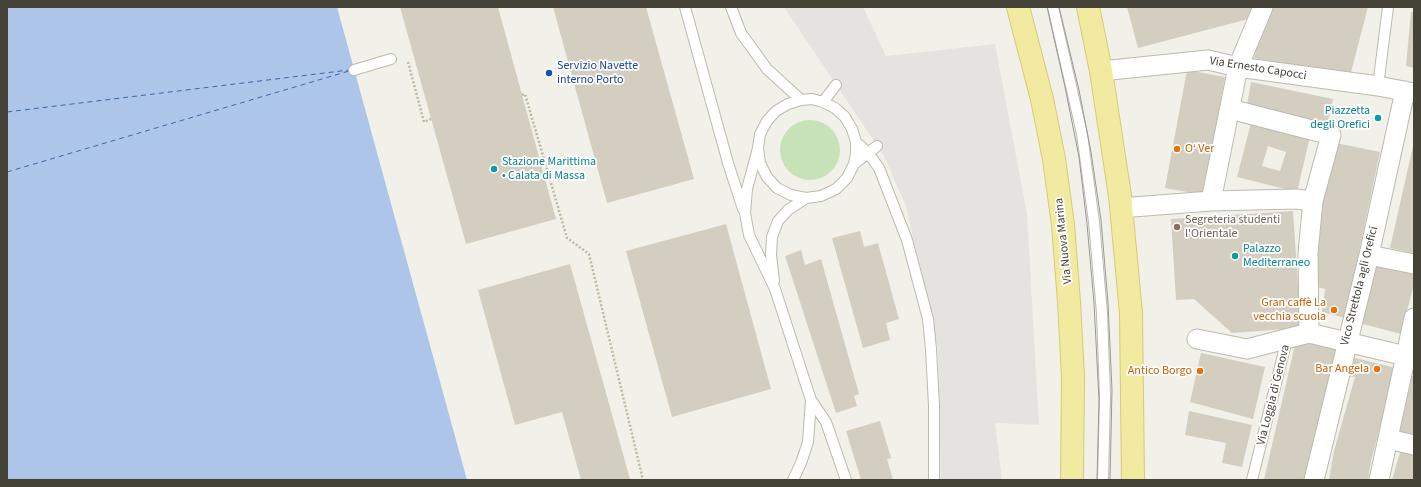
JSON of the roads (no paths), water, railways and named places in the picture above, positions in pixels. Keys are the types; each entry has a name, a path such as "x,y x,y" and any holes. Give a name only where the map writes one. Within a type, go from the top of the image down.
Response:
{"main road":[{"name":"Via Nuova Marina","path":"1018,7 1042,99 1054,159 1063,225 1073,378 1072,480"},
{"path":"1088,7 1101,71 1120,196 1131,312 1134,480"}],"street":[{"path":"1211,201 1238,67 1263,7"},
{"name":"Via Ernesto Capocci","path":"1101,71 1208,60 1238,67 1378,86 1410,92"},
{"name":"Vico Strettola agli Orefici","path":"1314,480 1346,341 1410,92"},
{"path":"1230,109 1331,135 1313,201 1308,253 1309,333 1410,357"},
{"path":"1120,208 1211,201 1296,199 1313,201"},
{"path":"1369,255 1414,264"},
{"path":"1379,480 1388,439 1410,357 1414,318"},
{"name":"Via Loggia di Genova","path":"1287,339 1309,333"},
{"path":"1197,339 1247,349 1287,339"},
{"path":"1388,439 1414,445"}],"lane":[{"path":"685,7 749,235 775,289 811,400 826,422 846,480"},
{"path":"731,7 741,33 767,69 801,100"},
{"path":"1053,7 1082,134 1094,222 1102,313 1105,396 1103,480"},
{"path":"1378,86 1388,7"},
{"path":"354,70 391,59"},
{"path":"823,102 836,85"},
{"path":"744,213 747,189 758,148 760,134 767,121 776,111 788,104 801,100 812,99 823,102 835,108 846,117 856,142 854,164 847,178 836,189 821,196 806,198 791,195 777,188 767,177 760,163 758,148"},
{"path":"856,142 868,153 879,168 907,240 928,319 934,398 934,480"},
{"path":"854,164 877,146"},
{"path":"775,289 771,255 772,236 778,221 788,210 806,198"},
{"name":"Via Loggia di Genova","path":"1252,480 1287,339"},
{"path":"793,480 808,442 811,400"}],"water":[{"path":"7,7 337,7 467,480 7,480"}],"tram line":[{"path":"1047,7 1079,157 1087,224 1094,303 1099,400 1097,480"},
{"path":"1059,7 1079,90 1091,152 1101,220 1108,303 1112,390 1110,480"}],"place":[{"name":"Servizio Navette interno Porto","path":"549,73"},
{"name":"Piazzetta degli Orefici","path":"1378,118"},
{"name":"O‘ Ver","path":"1177,149"},
{"name":"Stazione Marittima • Calata di Massa","path":"494,169"},
{"name":"Segreteria studenti l'Orientale","path":"1177,227"},
{"name":"Palazzo Mediterraneo","path":"1235,256"},
{"name":"Gran caffè La vecchia scuola","path":"1334,310"},
{"name":"Bar Angela","path":"1377,369"},
{"name":"Antico Borgo","path":"1200,371"}]}
